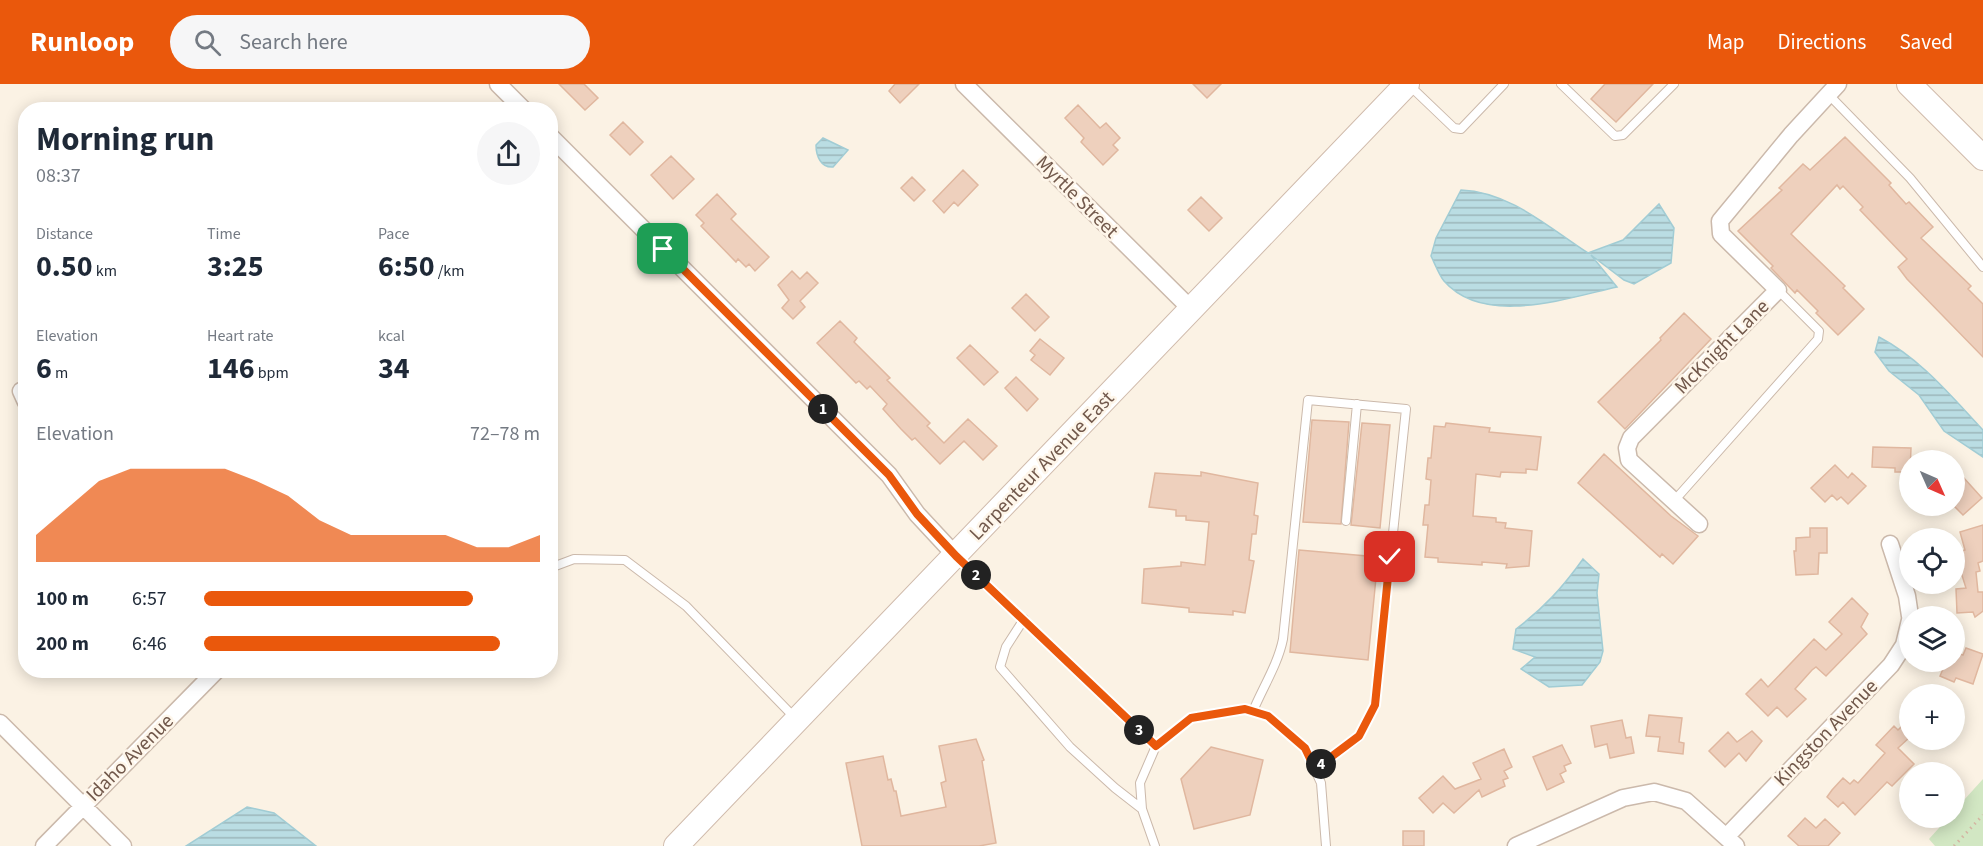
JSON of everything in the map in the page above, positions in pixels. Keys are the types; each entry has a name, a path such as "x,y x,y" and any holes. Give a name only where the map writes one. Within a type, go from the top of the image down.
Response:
{"street":[{"path":"498,84 516,102"},
{"name":"Myrtle Street","path":"964,84 1191,309"},
{"name":"Larpenteur Avenue East","path":"676,846 1408,84"},
{"path":"1909,84 1983,158"},
{"name":"McKnight Lane","path":"1699,524 1629,460 1627,448 1631,438 1778,290 1721,234 1720,221 1791,135 1834,89"},
{"path":"558,144 889,475 917,514 956,556"},
{"name":"Kingston Avenue","path":"1890,544 1908,606"},
{"name":"Kingston Avenue","path":"1731,841 1891,665 1899,653"},
{"name":"Idaho Avenue","path":"44,846 209,678"},
{"path":"0,723 123,846"},
{"path":"1516,846 1623,798 1654,792 1686,801 1731,841"}],"lane":[{"path":"1408,84 1454,129 1461,129 1504,84"},
{"path":"1565,85 1615,136 1623,135 1674,84"},
{"path":"1834,89 1983,267"},
{"path":"1674,501 1818,339 1819,331 1778,290"},
{"path":"1253,711 1268,676 1280,657 1308,400 1406,409 1375,705 1359,736 1315,769"},
{"path":"1346,521 1357,404"},
{"path":"956,556 1156,746"},
{"path":"558,565 574,559 625,560 686,606 798,720"},
{"path":"1024,619 1006,647 1000,667 1070,747 1142,809"},
{"path":"1155,846 1142,809 1140,783 1156,746 1191,718 1245,709 1268,716 1305,748 1321,783 1326,846"}],"path":[{"path":"1954,846 1983,815"}],"green space":[{"path":"1983,779 1983,846 1935,846 1929,839 1939,828 1965,828 1965,799"}],"water":[{"path":"823,138 848,150 833,167 825,166 818,157 816,145"},
{"path":"1461,190 1479,192 1512,204 1528,212 1588,253 1623,240 1659,204 1674,228 1671,263 1634,284 1624,280 1591,255 1617,287 1527,305 1503,306 1481,303 1461,295 1444,281 1431,256 1436,238"},
{"path":"1879,337 1922,367 1983,430 1983,457 1944,431 1919,395 1889,371 1875,352"},
{"path":"1583,559 1599,574 1597,593 1603,651 1600,662 1582,685 1549,687 1521,669 1535,657 1513,649 1516,629 1552,597"},
{"path":"247,807 274,813 316,846 186,846"}],"building":[{"path":"559,84 584,84 598,98 585,110"},
{"path":"895,84 919,84 900,103 889,91"},
{"path":"1193,84 1221,84 1207,98"},
{"path":"1605,84 1653,84 1616,122 1591,99"},
{"path":"1078,105 1100,128 1106,123 1120,138 1113,145 1118,150 1103,165 1081,142 1084,138 1065,118"},
{"path":"623,122 643,142 630,155 610,135"},
{"path":"1845,137 1891,183 1889,185 1906,204 1909,202 1933,227 1921,238 1971,286 1968,289 1983,304 1983,357 1907,279 1898,267 1907,259 1860,210 1863,207 1843,186 1840,189 1837,185 1791,234 1845,286 1843,288 1864,309 1838,335 1816,313 1818,311 1797,290 1795,293 1771,268 1773,266 1738,231 1782,190 1779,188 1803,164 1810,170"},
{"path":"671,156 694,179 673,199 651,175"},
{"path":"963,170 978,185 958,206 954,202 944,213 933,201"},
{"path":"912,177 925,190 914,201 901,188"},
{"path":"717,194 736,214 731,219 769,257 755,271 749,264 746,267 738,259 736,262 701,226 704,223 696,215"},
{"path":"1201,197 1222,218 1209,231 1188,210"},
{"path":"792,271 800,279 807,272 818,283 800,301 805,307 793,319 782,308 789,300 778,285"},
{"path":"1026,294 1049,317 1035,331 1012,308"},
{"path":"1684,313 1711,339 1625,429 1598,402 1661,340 1660,338"},
{"path":"840,321 857,338 854,342 890,378 887,380 930,423 927,426 944,443 968,419 997,446 983,460 964,441 940,464 915,438 912,440 883,409 887,404 870,386 867,389 859,381 856,383 817,343"},
{"path":"1040,339 1064,358 1050,375 1031,360 1035,355 1030,351"},
{"path":"970,345 998,372 984,385 957,358"},
{"path":"1016,377 1038,399 1027,411 1005,388"},
{"path":"1312,420 1349,422 1341,524 1303,522"},
{"path":"1362,423 1390,425 1380,528 1351,525"},
{"path":"1446,423 1490,428 1489,432 1541,437 1537,470 1526,469 1526,473 1501,472 1500,477 1476,474 1473,516 1496,518 1496,522 1506,523 1505,528 1532,531 1529,566 1506,568 1507,564 1438,562 1438,558 1425,557 1428,525 1423,525 1425,505 1429,505 1431,480 1426,479 1428,458 1431,458 1434,426 1445,427"},
{"path":"1873,447 1911,448 1911,450 1899,450 1899,472 1895,472 1895,468 1872,467"},
{"path":"1604,454 1671,516 1698,536 1673,564 1662,554 1660,557 1578,483"},
{"path":"1835,465 1848,478 1852,473 1866,486 1848,504 1841,497 1837,500 1832,495 1825,502 1811,488"},
{"path":"1201,472 1258,483 1254,515 1258,516 1256,534 1252,534 1249,560 1254,561 1245,613 1233,611 1233,615 1189,612 1189,608 1142,603 1144,569 1181,566 1181,562 1205,565 1209,522 1186,520 1186,516 1176,516 1176,510 1149,507 1155,473 1201,476"},
{"path":"1965,479 1982,498 1965,513"},
{"path":"1983,525 1983,561 1978,563 1980,571 1976,572 1978,592 1983,592 1983,611 1975,617 1973,612 1965,612 1965,606 1957,606 1956,594 1965,594 1966,588 1965,530"},
{"path":"1810,528 1827,528 1827,553 1819,553 1818,574 1796,575 1794,551 1796,551 1796,538 1810,537"},
{"path":"1299,550 1378,557 1368,660 1290,652"},
{"path":"1852,598 1868,614 1861,627 1867,634 1826,676 1816,667 1812,670 1795,689 1806,699 1787,717 1777,707 1768,716 1746,694 1761,679 1768,687 1814,639 1826,650 1842,634 1829,622"},
{"path":"1966,648 1983,654 1973,684 1956,678 1954,682 1940,676 1942,672 1965,672"},
{"path":"1649,715 1682,718 1679,742 1684,743 1683,754 1658,751 1660,737 1646,736"},
{"path":"1622,720 1626,738 1631,737 1634,753 1610,758 1607,744 1595,747 1591,726"},
{"path":"1894,726 1898,730 1898,748 1912,762 1899,762 1899,779 1892,786 1887,782 1855,815 1843,802 1838,807 1827,797 1843,778 1850,784 1854,780 1858,783 1885,753 1876,745"},
{"path":"1752,731 1762,741 1746,761 1739,753 1725,767 1709,751 1728,732 1737,742"},
{"path":"976,739 984,760 982,761 996,843 979,846 862,846 846,763 883,756 888,780 891,779 894,791 896,791 901,816 946,807 941,783 946,781 939,746"},
{"path":"1562,745 1571,763 1564,766 1566,771 1560,774 1564,782 1547,790 1533,757"},
{"path":"1211,747 1263,760 1250,815 1194,829 1181,779"},
{"path":"1504,749 1512,767 1504,771 1508,778 1503,780 1505,786 1482,797 1479,790 1454,813 1443,803 1433,813 1419,798 1443,776 1455,789 1481,779 1473,763"},
{"path":"1805,818 1816,828 1825,819 1840,833 1828,846 1799,846 1788,836"},
{"path":"1403,831 1424,831 1424,846 1403,846"}],"route":[{"path":"663,249 889,475 917,514 956,556 1156,746 1191,718 1245,709 1268,716 1305,748 1315,769 1359,736 1375,705 1390,557"}]}
